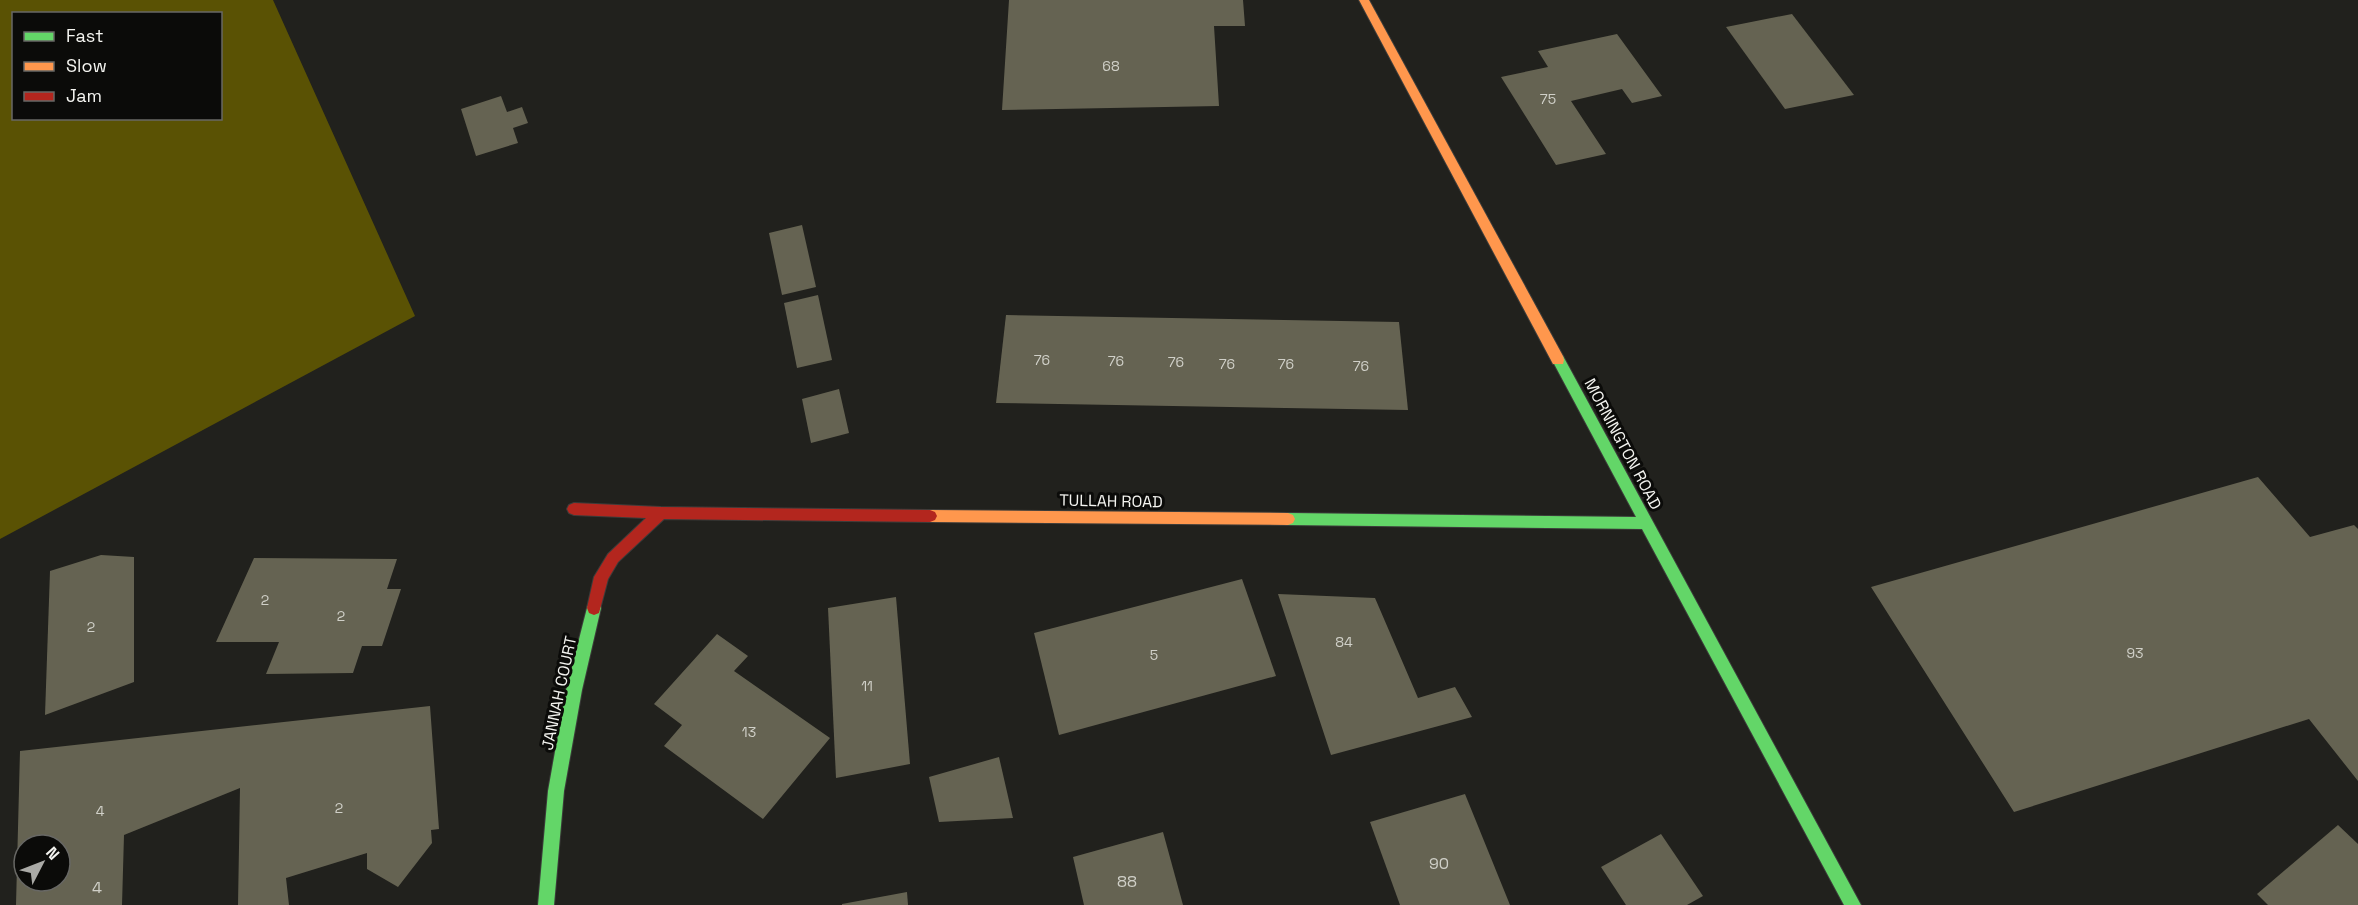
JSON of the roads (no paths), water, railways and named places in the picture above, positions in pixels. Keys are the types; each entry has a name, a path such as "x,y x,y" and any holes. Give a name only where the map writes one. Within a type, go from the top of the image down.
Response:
{"street":[{"name":"MORNINGTON ROAD","path":"1364,0 1853,905"},
{"name":"TULLAH ROAD","path":"574,509 661,513 1647,523"},
{"name":"JANNAH COURT","path":"546,905 556,791 574,690 602,577 613,558 661,513"}]}
